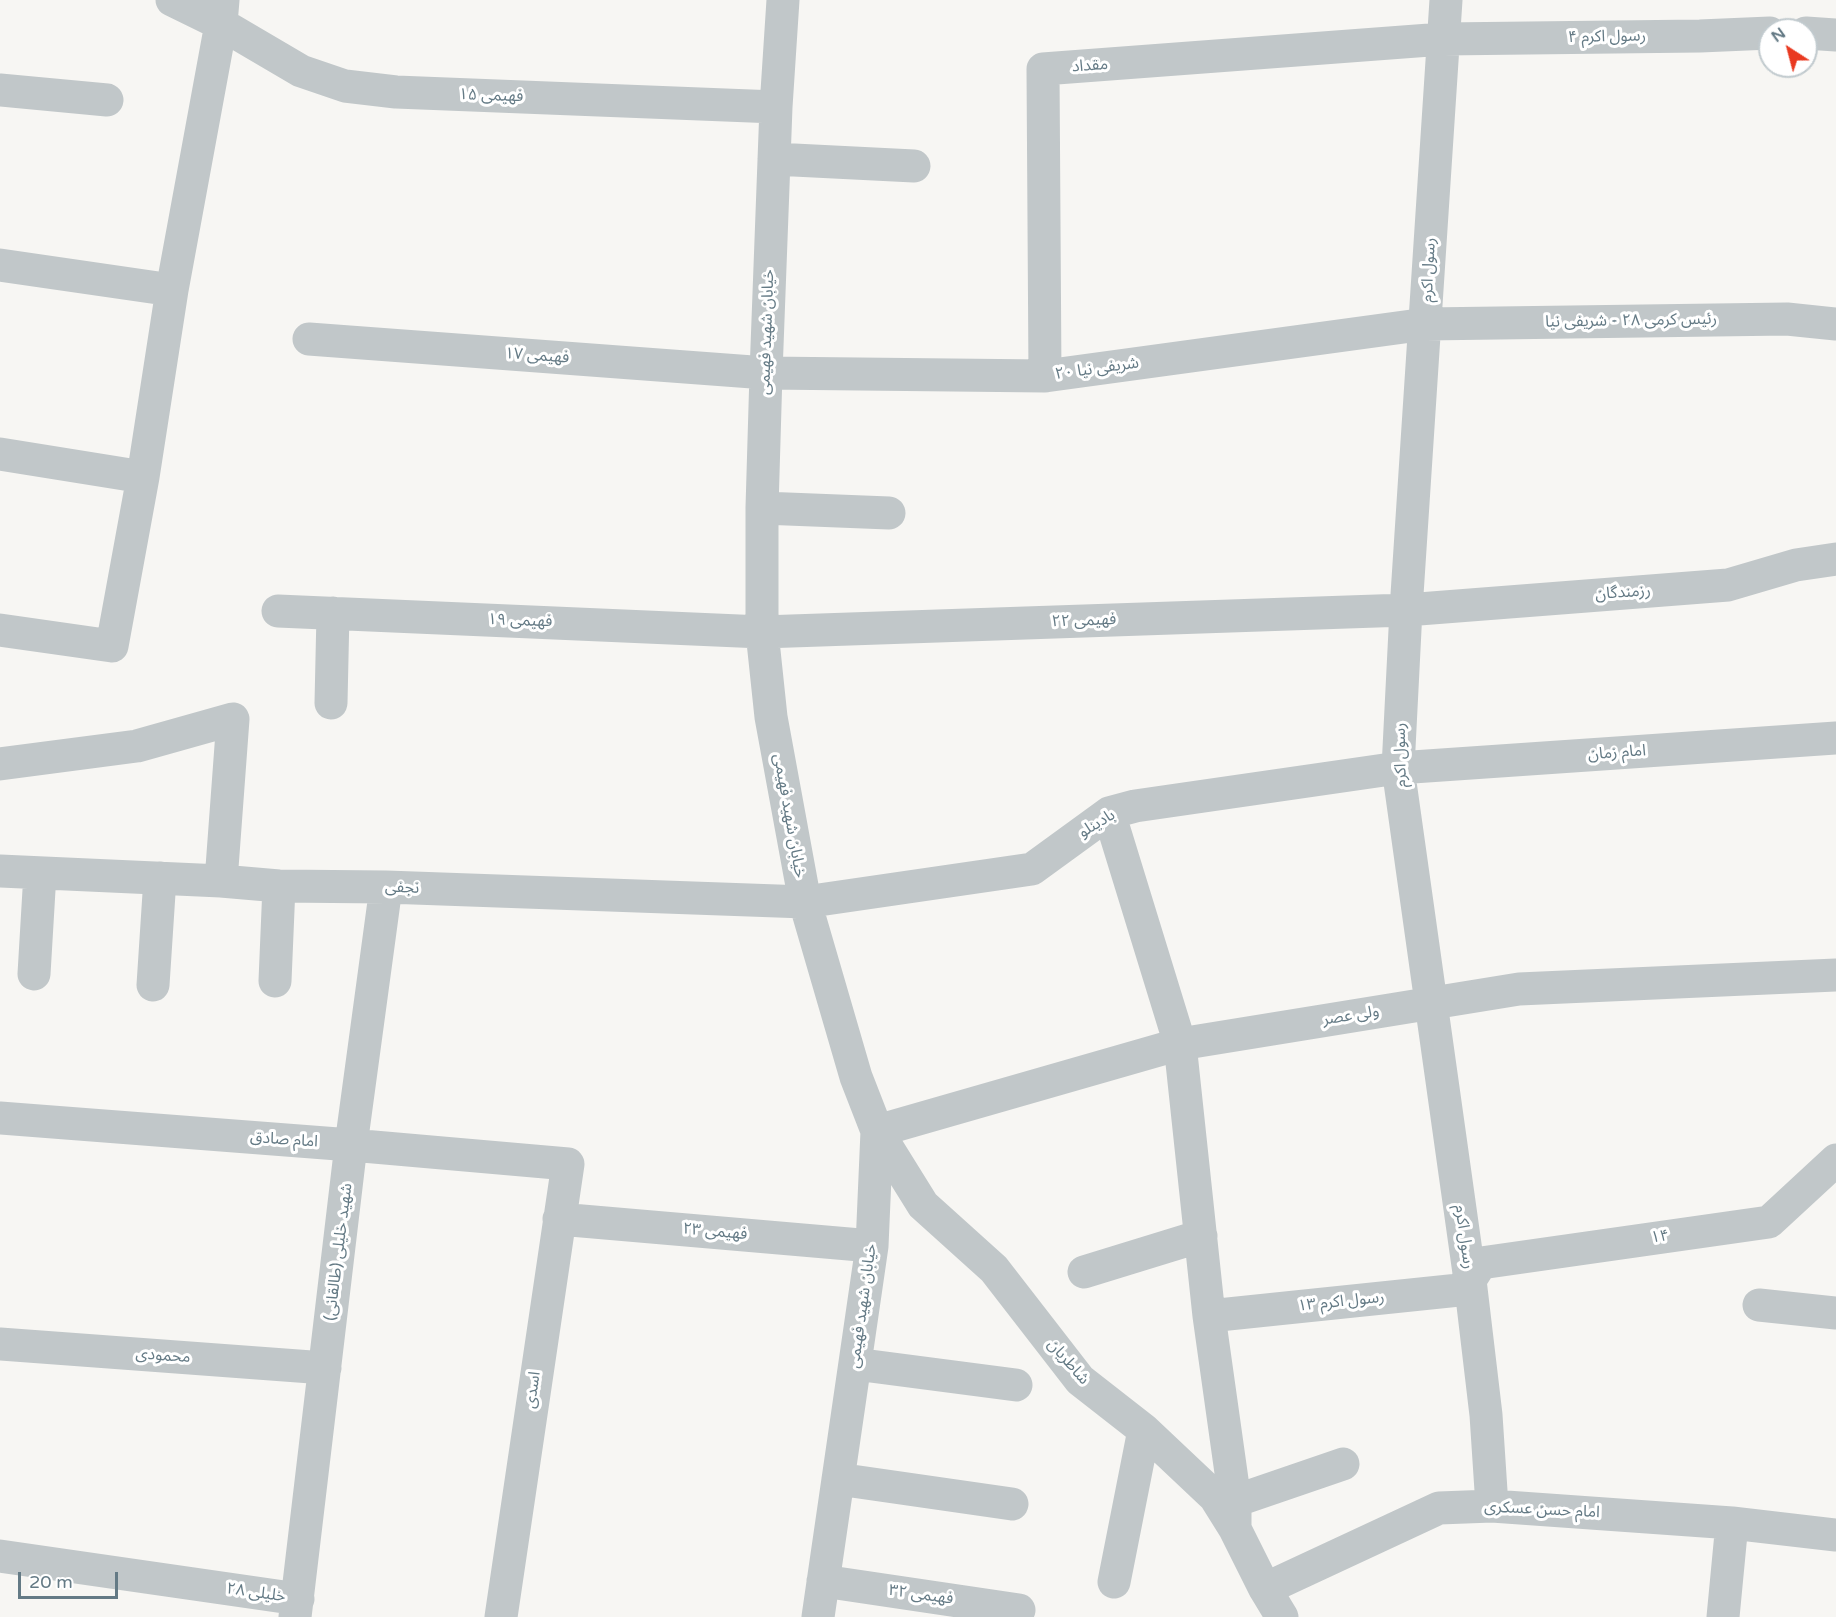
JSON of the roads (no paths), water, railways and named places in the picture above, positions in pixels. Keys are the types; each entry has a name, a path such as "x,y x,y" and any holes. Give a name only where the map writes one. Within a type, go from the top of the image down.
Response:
{"street":[{"name":"فهیمی ۱۵","path":"171,0 222,12 301,71 345,86 396,92 776,107"},
{"name":"خیابان شهید فهیمی","path":"783,0 776,107 765,373 762,632 771,717 805,902 856,1077 877,1131 872,1246 818,1617"},
{"name":"رسول اکرم","path":"1446,0 1406,610 1398,768 1470,1280 1486,1415 1492,1506"},
{"path":"0,630 112,646 222,12"},
{"name":"رسول اکرم ۴","path":"1443,39 1758,34"},
{"path":"1818,34 1836,35"},
{"name":"مقداد","path":"1045,376 1043,69 1443,39"},
{"path":"0,90 107,100"},
{"path":"774,159 914,166"},
{"path":"0,265 172,290"},
{"name":"رئیس کرمی ۲۸ - شریفی نیا","path":"1426,324 1787,319 1836,324"},
{"name":"۲۰ شریفی نیا","path":"765,373 1045,376 1426,324"},
{"name":"فهیمی ۱۷","path":"309,339 765,373"},
{"path":"0,454 143,477"},
{"path":"762,508 889,513"},
{"name":"رزمندگان","path":"1406,610 1728,585 1796,565 1836,559"},
{"name":"فهیمی ۲۲","path":"762,632 1406,610"},
{"name":"فهیمی ۱۹","path":"278,611 762,632"},
{"path":"331,703 333,613"},
{"path":"0,764 137,746 233,719 221,880"},
{"name":"امام زمان","path":"1398,768 1836,738"},
{"name":"بادینلو","path":"805,902 1032,869 1108,813 1135,806 1398,768"},
{"path":"1108,813 1180,1044 1209,1316 1235,1515 1343,1464"},
{"name":"نجفی","path":"0,871 221,880 279,886 386,887 805,902"},
{"path":"34,974 40,873"},
{"path":"153,986 160,878"},
{"path":"275,981 279,886"},
{"name":"شهید خلیلی (طالقانی)","path":"297,1608 351,1145 386,887"},
{"name":"ولی عصر","path":"877,1131 1180,1044 1430,1003 1519,989 1836,975"},
{"name":"امام صادق","path":"0,1119 351,1145 568,1164"},
{"name":"شاطریان","path":"877,1131 923,1205 994,1269 1080,1380 1144,1430 1235,1515 1265,1588 1282,1617"},
{"name":"۱۴","path":"1470,1280 1481,1263 1769,1222 1836,1160"},
{"name":"اسدی","path":"501,1617 568,1164"},
{"name":"فهیمی ۲۳","path":"559,1219 872,1246"},
{"path":"1084,1272 1201,1236"},
{"name":"رسول اکرم ۱۳","path":"1209,1316 1459,1290 1470,1280"},
{"path":"1759,1305 1836,1313"},
{"name":"محمودی","path":"0,1344 326,1368"},
{"path":"855,1365 1016,1385"},
{"path":"1114,1582 1144,1430"},
{"path":"838,1479 1012,1504"},
{"name":"امام حسن عسکری","path":"1265,1588 1439,1508 1492,1506 1732,1523 1836,1535"},
{"path":"1723,1617 1732,1523"},
{"name":"خلیلی ۲۸","path":"0,1556 297,1608"},
{"name":"فهیمی ۳۲","path":"823,1581 1019,1610"}]}
